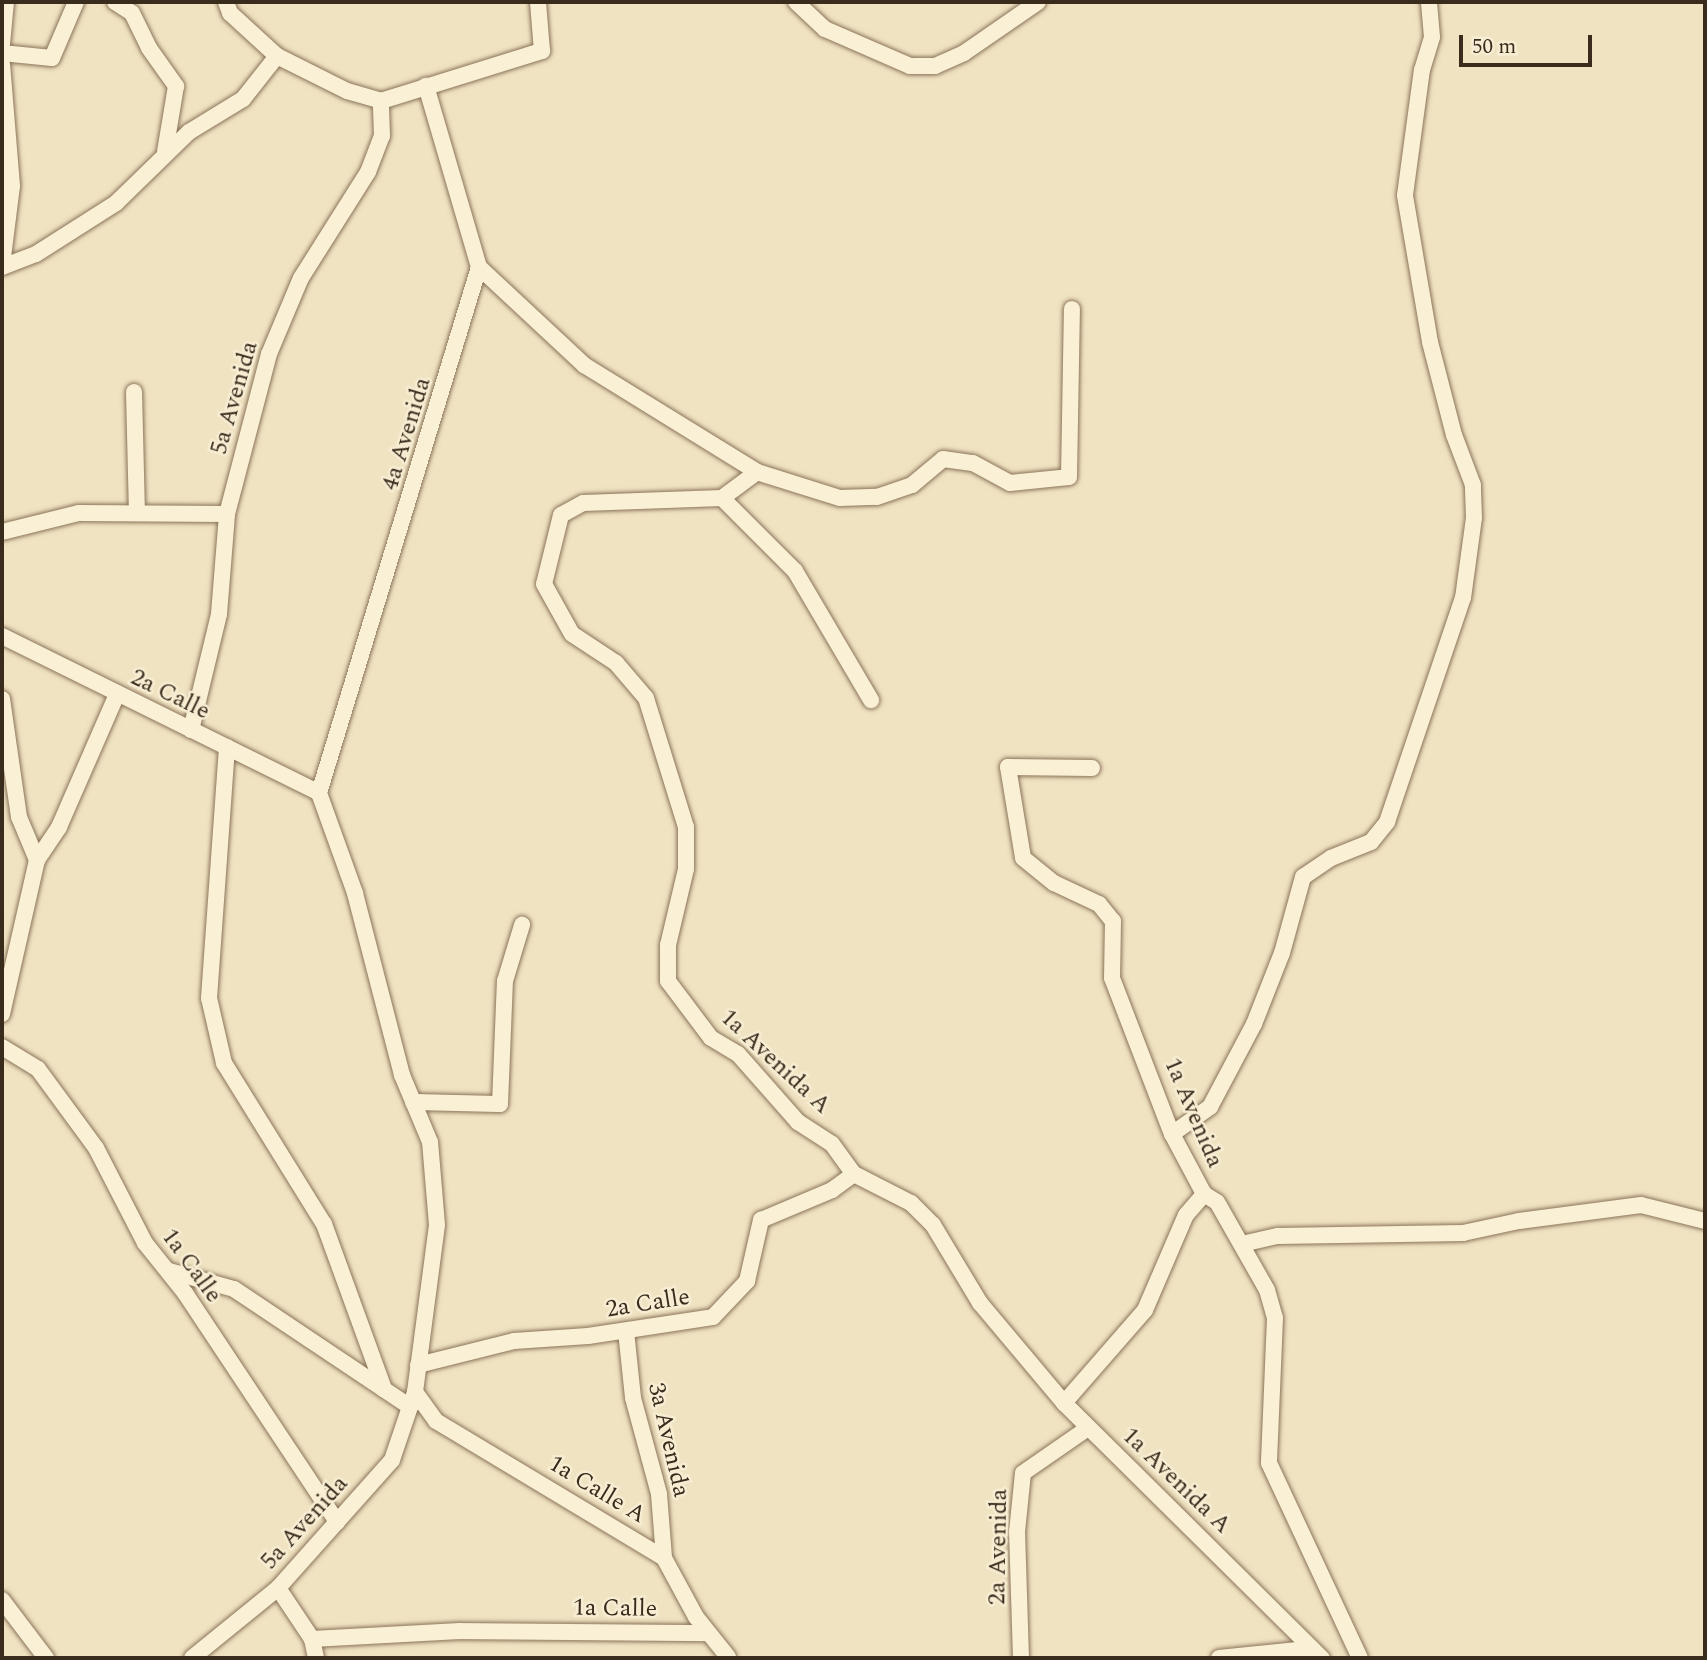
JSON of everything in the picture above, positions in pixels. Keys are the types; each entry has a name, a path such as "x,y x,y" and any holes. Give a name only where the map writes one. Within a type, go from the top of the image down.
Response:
{"street":[{"path":"2,44 6,2"},
{"path":"2,53 51,58 76,2"},
{"path":"115,2 132,13 149,48 176,86 165,152"},
{"path":"226,2 230,13 277,56 347,90 381,101 542,51 538,2"},
{"path":"796,2 825,29 910,66 935,66 964,53 1038,2"},
{"path":"1172,1134 1210,1107 1254,1024 1282,953 1303,877 1323,862 1371,842 1387,822 1461,609 1471,544 1474,485 1454,435 1430,342 1405,195 1422,70 1432,37 1429,2"},
{"path":"2,64 12,186 2,266 36,254 116,203 165,152 243,99 277,56"},
{"path":"426,86 479,267 584,365 757,472 840,498 877,497 912,485 943,459 973,463 1010,482 1069,477 1072,309"},
{"name":"5a Avenida","path":"191,730 219,614 227,514 269,354 301,278 368,172 382,136 381,101"},
{"name":"4a Avenida","path":"319,793 479,267"},
{"path":"134,392 137,513"},
{"path":"757,472 722,498 796,571 872,700"},
{"name":"1a Avenida A","path":"722,498 583,503 561,515 544,584 572,634 616,663 646,698 687,827 686,869 668,946 668,981 712,1038 738,1054 798,1122 832,1144 854,1174 911,1203 933,1225 980,1303 1064,1403 1184,1518 1315,1654"},
{"path":"2,532 79,513 227,514"},
{"name":"2a Calle","path":"2,636 319,793"},
{"path":"2,1014 37,860 60,827 117,694"},
{"path":"2,699 19,817 37,860"},
{"path":"227,747 209,998 225,1063 324,1224 384,1390"},
{"name":"1a Avenida","path":"1092,768 1008,767 1023,858 1054,883 1099,904 1113,921 1112,978 1172,1134 1204,1194 1217,1202 1267,1290 1275,1318 1269,1463 1360,1658"},
{"name":"5a Avenida","path":"192,1658 278,1588 391,1460 412,1400 418,1365 437,1226 430,1142 402,1074 355,893 319,793"},
{"path":"414,1102 500,1104 505,981 522,925"},
{"name":"1a Calle","path":"2,1047 38,1069 96,1148 145,1243 169,1271 337,1522"},
{"name":"2a Calle","path":"418,1365 514,1341 626,1331 713,1317 747,1281 761,1220 832,1190 854,1174"},
{"path":"1064,1403 1145,1310 1186,1215 1204,1194"},
{"path":"1242,1244 1278,1236 1463,1233 1519,1221 1642,1205 1705,1221"},
{"name":"1a Calle A","path":"169,1271 234,1289 384,1390 412,1400 436,1422 664,1558 708,1633 728,1658"},
{"name":"3a Avenida","path":"626,1331 633,1398 659,1494 664,1558"},
{"name":"2a Avenida","path":"1021,1658 1017,1532 1023,1473 1088,1428"},
{"path":"278,1588 312,1639 316,1658"},
{"path":"2,1600 47,1658"},
{"name":"1a Calle","path":"312,1639 460,1631 708,1633"},
{"path":"1219,1658 1315,1654"},
{"path":"728,1658 744,1658"}]}
